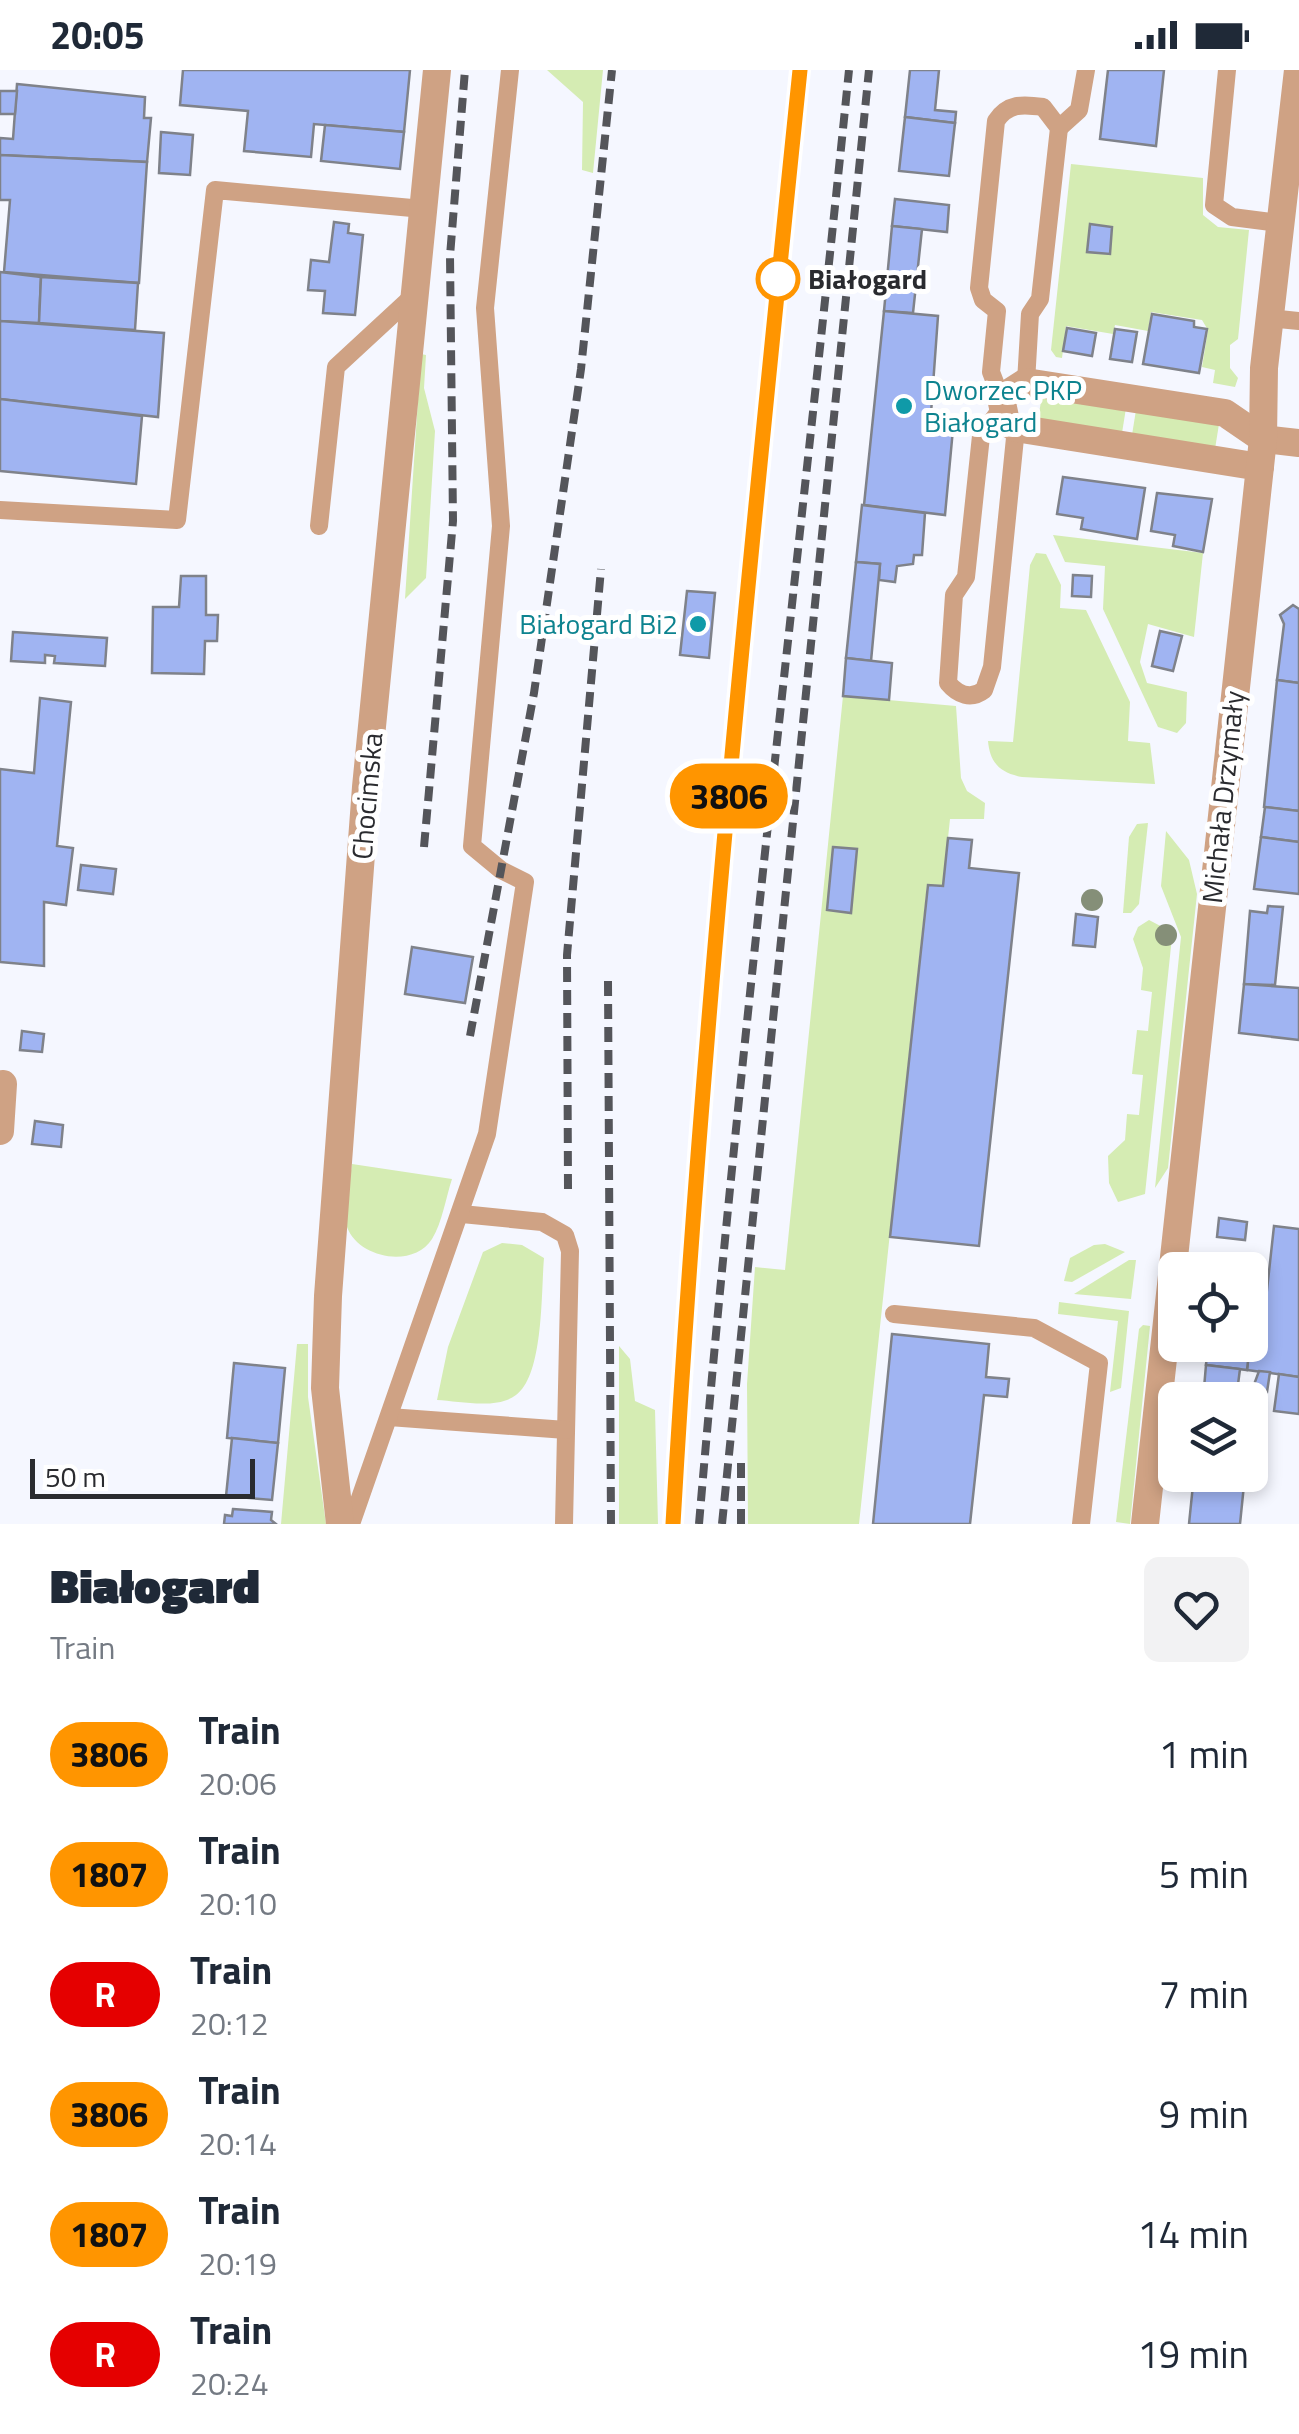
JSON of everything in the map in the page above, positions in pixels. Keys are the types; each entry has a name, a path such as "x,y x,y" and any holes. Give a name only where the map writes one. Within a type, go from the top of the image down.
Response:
{"street":[{"name":"Chocimska","path":"340,1524 326,1388 328,1296 366,786 437,70"},
{"name":"Michała Drzymały","path":"1145,1524 1262,453 1261,406 1269,318 1298,70"},
{"path":"1262,453 1225,413 1026,382 1006,412 1262,453 1299,443"},
{"path":"0,1130 4,1084"}],"lane":[{"path":"351,1524 462,1214 497,1086 525,882 501,870 472,846 500,526 485,308 510,70"},
{"path":"1026,382 1030,314 1040,299 1059,128 1079,110 1086,70"},
{"path":"1227,70 1214,205 1232,218 1279,223"},
{"path":"1030,314 996,311 983,300 979,288 996,121 1012,106 1027,104 1043,107 1059,128"},
{"path":"0,510 177,520 215,190 423,209"},
{"path":"319,526 336,367 415,294"},
{"path":"996,311 991,372 1006,412 992,668 984,690 967,696 948,684 954,595 966,577 981,436 1006,412"},
{"path":"1269,318 1299,321"},
{"path":"462,1214 542,1222 565,1235 570,1251 564,1524"},
{"path":"894,1314 1034,1328 1100,1363 1080,1524"},
{"path":"390,1417 566,1430"}],"green space":[{"path":"547,70 603,70 593,173 582,170 583,102"},
{"path":"1071,164 1203,178 1203,215 1218,227 1249,230 1238,339 1230,345 1230,368 1238,378 1235,387 1213,383 1215,370 1202,367 1208,330 1202,320 1151,312 1148,331 1115,325 1113,334 1066,326 1062,358 1056,357 1051,350"},
{"path":"421,354 426,355 424,388 435,431 426,578 405,599"},
{"path":"1042,395 1126,408 1122,433 1038,420"},
{"path":"1136,410 1219,424 1215,449 1132,435"},
{"path":"1053,535 1203,553 1194,637 1148,624 1140,662 1147,683 1187,692 1186,723 1177,733 1158,727 1103,609 1105,566 1065,562"},
{"path":"1036,553 1046,554 1061,585 1060,608 1086,610 1130,702 1128,741 1150,743 1155,784 1022,777 1008,773 994,761 988,741 1013,742 1030,565"},
{"path":"843,696 956,706 961,778 967,791 985,803 984,819 950,819 943,886 927,885 859,1524 748,1524 747,1384 755,1267 785,1270"},
{"path":"1148,823 1139,904 1131,913 1123,913 1129,837 1137,824"},
{"path":"1166,831 1189,860 1197,894 1168,1168 1155,1188 1181,937 1161,886"},
{"path":"1149,920 1172,932 1172,937 1145,1194 1118,1202 1109,1183 1108,1156 1125,1140 1127,1114 1139,1115 1143,1075 1132,1074 1137,1030 1148,1031 1152,992 1141,990 1143,968 1133,939 1138,927"},
{"path":"352,1164 452,1179 438,1225 423,1248 400,1257 386,1256 353,1238 345,1213"},
{"path":"502,1243 522,1245 544,1258 532,1370 525,1385 508,1400 437,1400 448,1347 483,1252"},
{"path":"1105,1244 1125,1252 1072,1282 1064,1281 1070,1258 1094,1245"},
{"path":"1129,1260 1136,1260 1131,1299 1074,1294"},
{"path":"1059,1302 1129,1311 1121,1388 1110,1392 1118,1321 1058,1314"},
{"path":"1150,1326 1130,1524 1116,1522 1139,1329"},
{"path":"297,1344 308,1344 308,1397 326,1524 281,1524"},
{"path":"619,1346 630,1359 635,1401 655,1410 658,1524 619,1524"}],"building":[{"path":"183,70 410,70 404,132 314,124 311,157 244,151 248,111 180,105"},
{"path":"910,70 939,70 935,110 956,112 955,123 905,117"},
{"path":"1108,70 1164,70 1156,146 1100,139"},
{"path":"17,84 145,97 144,118 151,118 147,162 0,155 0,138 13,139"},
{"path":"0,91 17,91 15,114 0,114"},
{"path":"905,117 955,123 949,176 899,171"},
{"path":"325,125 404,132 400,169 321,161"},
{"path":"161,132 193,135 190,175 159,173"},
{"path":"0,155 147,162 139,283 4,272 10,200 0,200"},
{"path":"895,199 949,205 947,232 892,226"},
{"path":"334,222 349,224 348,233 363,235 355,315 323,313 325,291 308,290 311,260 329,262"},
{"path":"1090,224 1112,227 1110,254 1087,252"},
{"path":"892,226 922,229 913,313 884,311"},
{"path":"0,272 41,277 39,323 0,321"},
{"path":"41,277 138,283 135,330 39,323"},
{"name":"Dworzec PKP Białogard","path":"884,311 938,316 930,427 953,429 945,515 864,505"},
{"path":"1152,314 1194,321 1194,327 1207,329 1199,373 1143,364"},
{"path":"0,321 164,333 158,417 0,399"},
{"path":"1067,328 1096,333 1092,356 1063,351"},
{"path":"1115,329 1137,332 1132,362 1110,359"},
{"path":"0,399 142,416 136,484 0,471"},
{"path":"1063,477 1145,488 1137,539 1081,529 1083,518 1057,514"},
{"path":"1157,493 1212,499 1203,552 1173,546 1175,535 1151,531"},
{"path":"862,505 925,513 922,555 914,555 913,564 897,566 895,582 879,580 880,564 856,562"},
{"path":"856,562 880,564 871,661 846,658"},
{"path":"1073,575 1092,576 1091,597 1072,596"},
{"path":"181,576 206,576 206,615 218,615 217,641 205,641 204,674 152,673 153,607 179,607"},
{"name":"Białogard Bi2","path":"687,591 715,593 709,658 680,655"},
{"path":"1293,605 1299,609 1299,683 1277,680 1284,624 1280,615"},
{"path":"1160,631 1182,636 1173,671 1152,666"},
{"path":"13,632 107,638 105,666 54,663 55,656 45,655 45,663 11,661"},
{"path":"846,658 892,663 889,700 843,696"},
{"path":"1277,680 1299,683 1299,811 1264,807"},
{"path":"40,698 71,702 57,846 73,848 66,905 44,902 44,966 0,962 0,769 34,773"},
{"path":"1265,807 1299,811 1299,842 1261,837"},
{"path":"1261,837 1299,842 1299,894 1254,889"},
{"path":"948,838 972,840 969,868 1019,873 979,1246 890,1237 928,885 943,886"},
{"path":"833,847 857,849 851,913 827,910"},
{"path":"81,865 116,869 113,894 78,890"},
{"path":"1268,906 1283,907 1275,985 1244,984 1250,911 1267,913"},
{"path":"1076,914 1098,917 1095,947 1073,945"},
{"path":"412,947 473,957 465,1003 405,994"},
{"path":"1244,984 1299,988 1299,1040 1239,1033"},
{"path":"22,1031 44,1034 42,1052 20,1050"},
{"path":"35,1121 63,1125 61,1147 32,1144"},
{"path":"1219,1218 1247,1222 1245,1240 1217,1237"},
{"path":"1274,1226 1299,1229 1299,1377 1247,1370 1248,1362 1268,1362 1268,1281"},
{"path":"892,1334 989,1344 986,1377 1009,1379 1007,1397 984,1395 970,1524 873,1524"},
{"path":"1206,1362 1248,1362 1247,1370 1206,1365"},
{"path":"234,1363 285,1368 278,1443 227,1438"},
{"path":"1206,1365 1240,1369 1238,1382 1205,1382"},
{"path":"1259,1371 1270,1372 1268,1385 1268,1382 1255,1382"},
{"path":"1279,1374 1299,1377 1299,1414 1274,1411"},
{"path":"232,1438 278,1443 272,1500 226,1496"},
{"path":"1192,1492 1243,1492 1240,1524 1189,1524"},
{"path":"233,1509 272,1512 271,1520 276,1524 224,1524 225,1515 232,1516"}],"railway":[{"path":"424,847 453,521 450,256 465,70"},
{"path":"470,1036 534,693 581,369 612,70"},
{"path":"674,1524 712,978 800,70"},
{"path":"699,1524 752,979 849,70"},
{"path":"722,1524 869,70"},
{"path":"568,1189 567,955 601,569"},
{"path":"608,981 611,1524"},
{"path":"741,1456 741,1524"}],"train":[{"name":"3806","path":"673,1524 682,1363 746,596 800,70"}],"place":[{"name":"Białogard","path":"778,279"},
{"name":"Dworzec PKP Białogard","path":"904,406"},
{"name":"Białogard Bi2","path":"698,624"}]}
